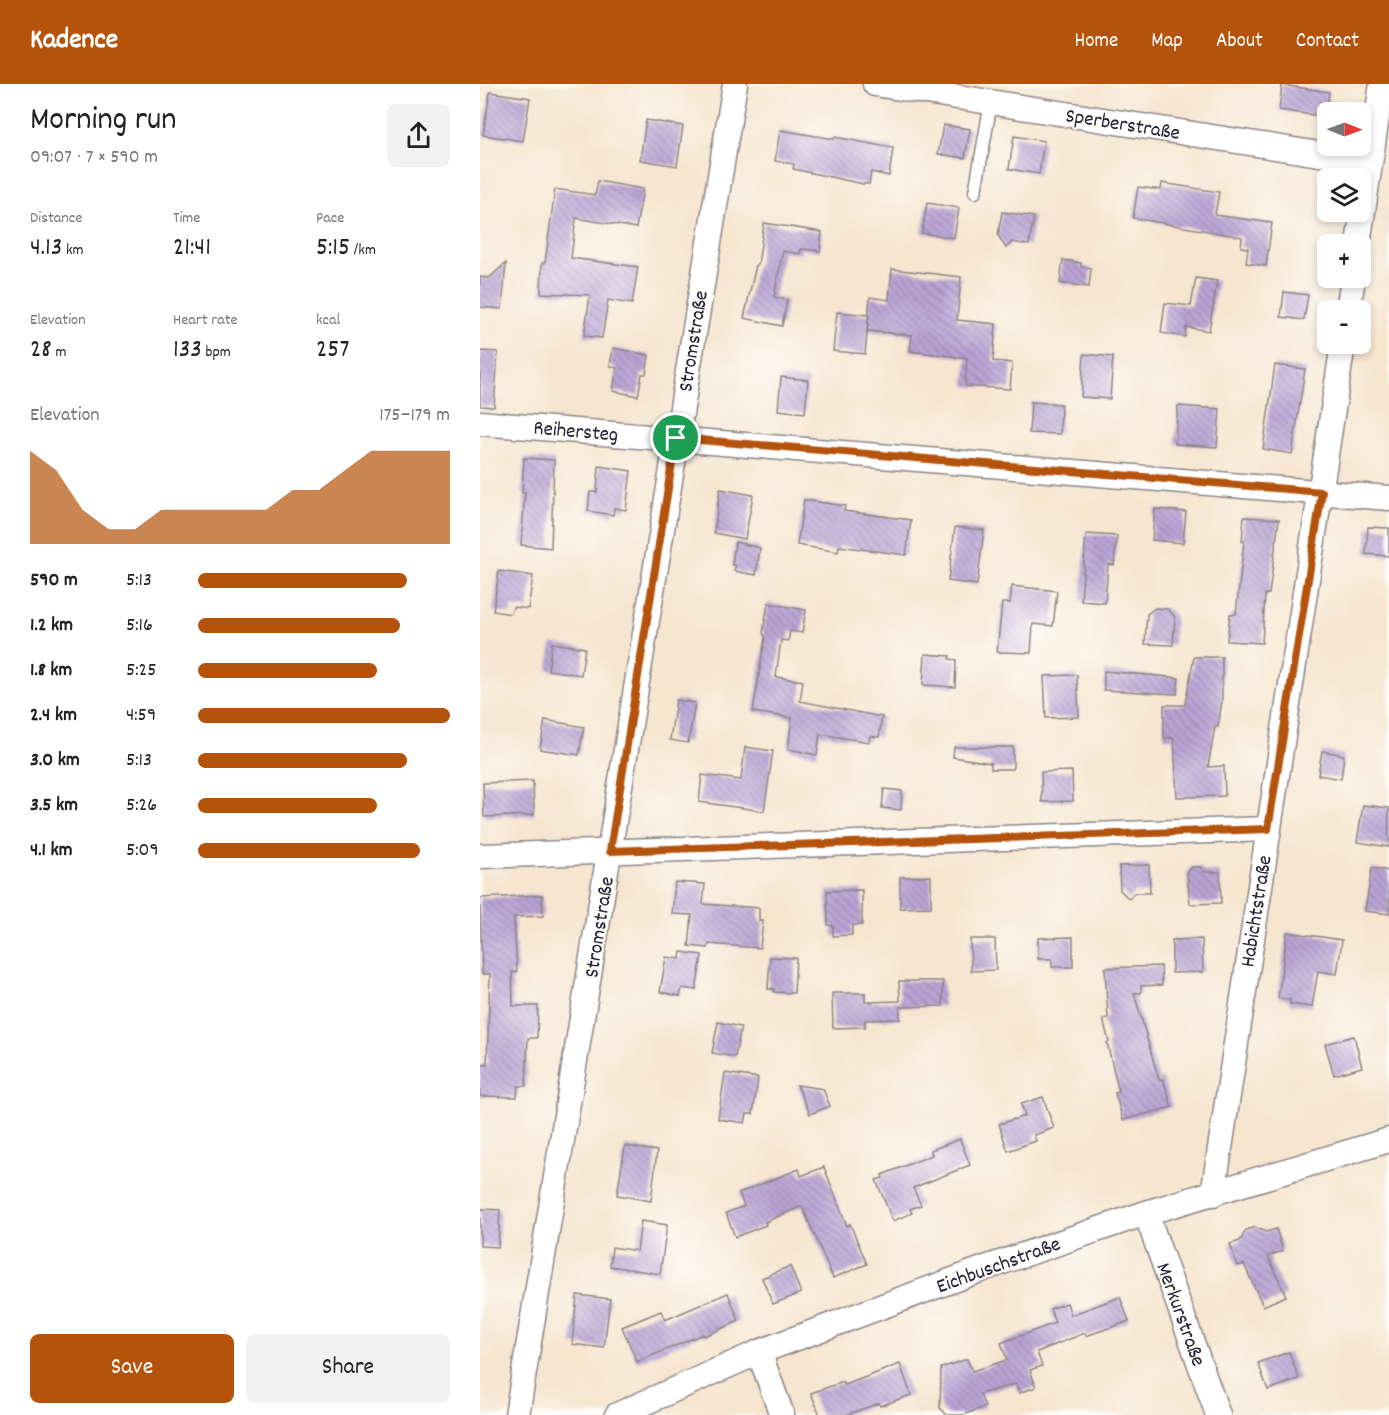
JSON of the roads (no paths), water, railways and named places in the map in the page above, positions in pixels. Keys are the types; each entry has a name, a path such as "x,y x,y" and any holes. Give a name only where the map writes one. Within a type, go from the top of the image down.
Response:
{"street":[{"name":"Stromstraße","path":"517,1415 735,84"},
{"name":"Sperberstraße","path":"875,84 1370,162"},
{"path":"1359,234 1382,84"},
{"name":"Habichtstraße","path":"1213,1194 1342,354"},
{"name":"Reihersteg","path":"480,423 1389,498"},
{"path":"480,856 1268,829"},
{"name":"Eichbuschstraße","path":"617,1415 759,1352 988,1267 1146,1213 1389,1140"},
{"name":"Merkurstraße","path":"1146,1213 1218,1415"},
{"path":"759,1352 782,1415"}],"lane":[{"path":"975,192 991,102"}]}
